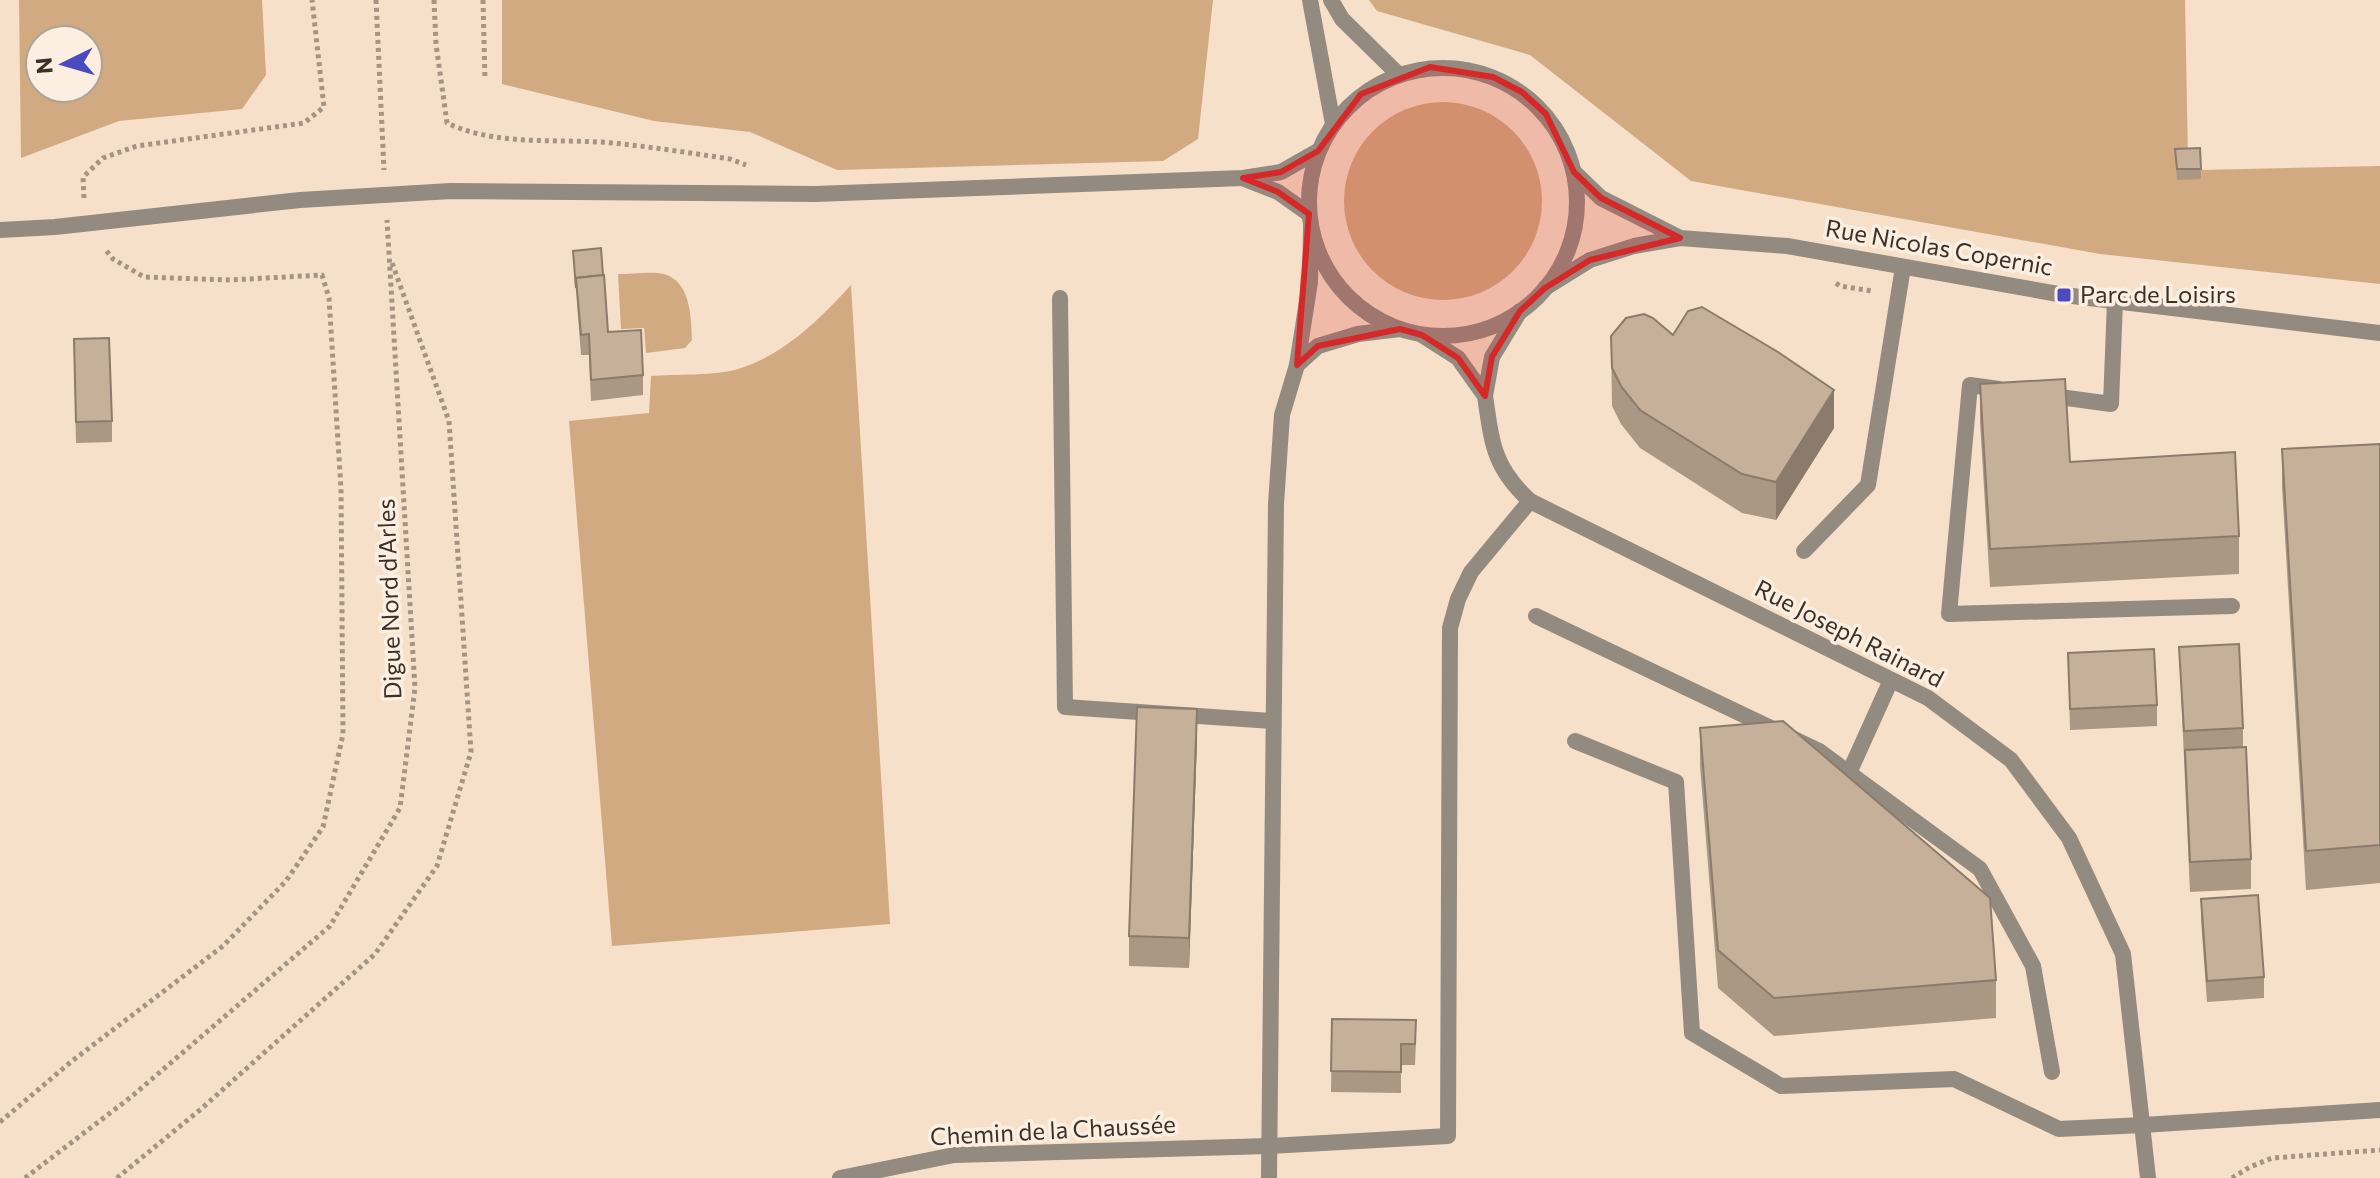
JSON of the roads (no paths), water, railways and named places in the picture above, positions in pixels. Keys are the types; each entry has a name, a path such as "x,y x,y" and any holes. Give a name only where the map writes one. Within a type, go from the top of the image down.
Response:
{"street":[{"path":"1310,0 1333,124"},
{"path":"1331,0 1342,19 1398,74"},
{"path":"1243,178 1278,192 1310,220 1319,254 1333,279 1351,300 1374,317 1422,335 1474,333 1520,311 1545,288 1560,268 1576,221 1574,172 1563,142 1546,114 1522,92 1493,77 1462,68 1430,67 1398,74 1361,94 1333,124 1318,151 1312,172 1310,220 1310,282 1297,365 1282,415 1276,504 1269,1178"},
{"path":"0,230 85,224 300,200 451,191 815,194 1243,178 1281,172 1318,151"},
{"path":"1574,172 1601,198 1680,238"},
{"path":"1545,288 1590,260 1634,246 1680,238"},
{"name":"Rue Nicolas Copernic","path":"1680,238 1787,246 2115,301 2380,333"},
{"path":"1804,551 1868,485 1903,267"},
{"path":"1060,298 1065,707 1273,721"},
{"path":"2115,301 2111,404 1970,385 1949,614 2232,606"},
{"path":"1485,396 1492,357 1520,311"},
{"path":"1297,365 1318,346 1358,334 1400,329"},
{"path":"1422,335 1458,358 1485,396"},
{"name":"Rue Joseph Rainard","path":"1485,396 1493,447 1510,482 1530,501 1928,698 2011,760 2069,838 2123,954 2148,1178"},
{"name":"Chemin de la Chaussée","path":"840,1178 903,1172 954,1155 1269,1146 1448,1136 1450,628 1458,599 1471,572 1530,501"},
{"path":"1536,616 1819,751 1980,869 2033,966 2052,1072"},
{"path":"1849,773 1891,680"},
{"path":"1575,741 1676,782 1692,1033 1781,1086 1954,1079 2059,1129 2380,1110"}],"place":[{"name":"Parc de Loisirs","path":"2064,295"}]}
